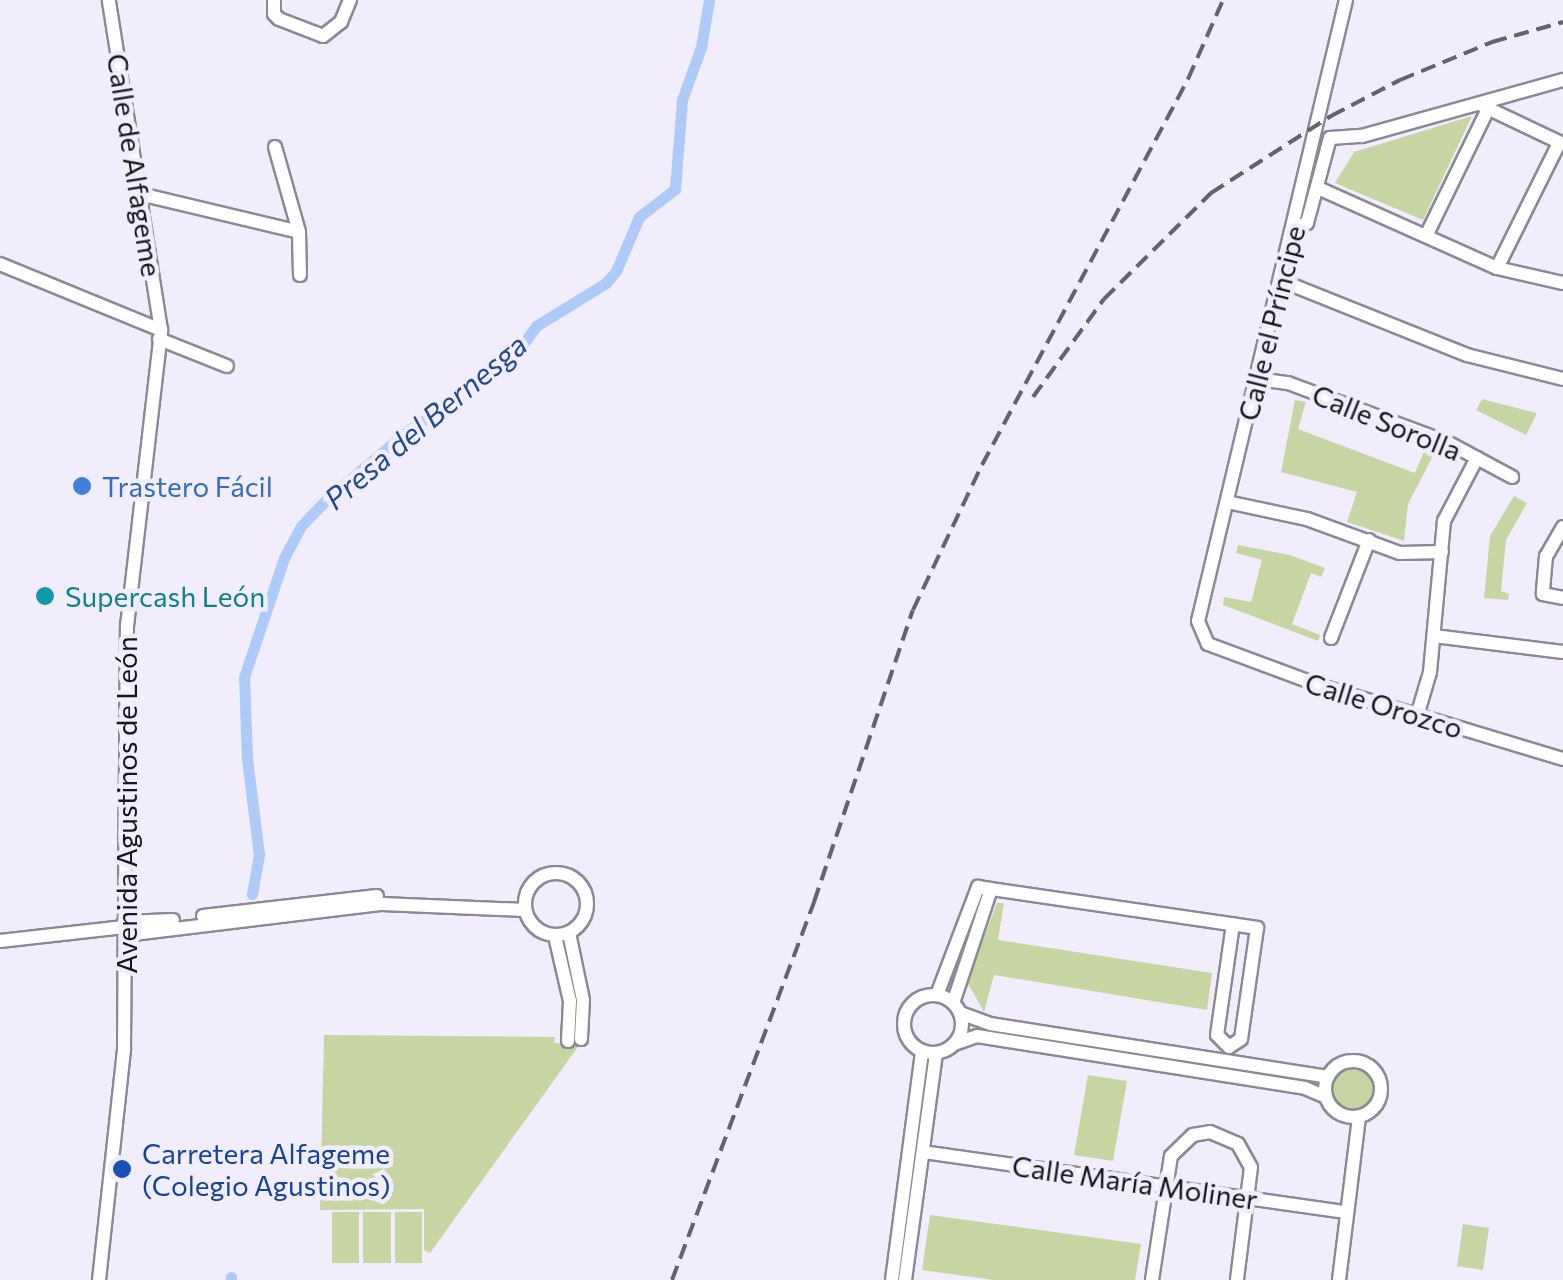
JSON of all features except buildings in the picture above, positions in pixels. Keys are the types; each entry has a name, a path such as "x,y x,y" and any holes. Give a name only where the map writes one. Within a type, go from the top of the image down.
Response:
{"street":[{"name":"Calle de Alfageme","path":"109,0 160,335"},
{"path":"274,7 299,30 323,36 340,22 350,0"},
{"name":"Calle el Príncipe","path":"1208,644 1198,621 1295,228 1346,0"},
{"path":"1295,228 1308,224 1330,138 1362,136 1482,106 1563,80"},
{"path":"1482,106 1561,144 1497,268"},
{"path":"1426,236 1482,106"},
{"path":"275,147 299,232 300,275"},
{"path":"1318,188 1497,268 1563,284"},
{"path":"140,194 299,232"},
{"path":"0,264 227,366"},
{"path":"1282,281 1467,355 1563,379"},
{"name":"Avenida Agustinos de León","path":"99,1280 123,1071 127,626 160,335"},
{"name":"Calle Sorolla","path":"1258,379 1288,383 1446,442 1512,478"},
{"path":"1417,716 1430,672 1444,521 1477,458"},
{"path":"1227,502 1306,519 1400,553 1442,552"},
{"path":"1563,527 1546,556 1543,594 1563,598"},
{"path":"1331,638 1369,540"},
{"path":"1434,636 1563,652"},
{"name":"Calle Orozco","path":"1208,644 1417,716 1563,758"},
{"path":"549,874 574,878 583,888 586,914 562,935 541,932 524,906 528,889 549,874"},
{"path":"936,995 978,887 1232,924 1257,928 1241,1038 1230,1047 1217,1035 1232,924"},
{"path":"954,1044 962,1030 956,1008 991,889"},
{"path":"0,941 382,904 524,906"},
{"path":"562,935 574,1040"},
{"path":"929,1052 904,1030 906,1012 918,998 936,995 990,1024 1328,1078"},
{"path":"929,1052 986,1038 1305,1088 1326,1097 1339,1112 1359,1116 1373,1108 1380,1095 1375,1072 1354,1061 1338,1065 1328,1078 1326,1097"},
{"path":"905,1280 923,1152 929,1052"},
{"path":"892,1280 929,1052"},
{"path":"1339,1280 1359,1116"},
{"path":"1152,1280 1171,1156 1179,1144 1210,1132 1226,1136 1246,1154 1252,1183 1237,1280"},
{"name":"Calle María Moliner","path":"923,1152 1347,1212"}],"green space":[{"path":"1472,116 1423,220 1335,183 1354,152"},
{"path":"1482,399 1537,413 1526,435 1476,410"},
{"path":"1295,400 1306,402 1298,429 1415,473 1426,447 1435,452 1408,504 1404,541 1347,522 1357,492 1281,472"},
{"path":"1514,496 1527,503 1506,540 1501,591 1509,594 1508,600 1484,598 1490,536"},
{"path":"1238,545 1290,555 1325,568 1321,577 1311,573 1292,624 1320,635 1318,641 1223,605 1224,597 1251,602 1262,560 1236,553"},
{"path":"997,903 1004,903 998,940 1212,973 1207,1010 994,975 984,1012 967,982"},
{"path":"324,1035 555,1037 554,1043 580,1044 430,1253 424,1250 424,1209 320,1210"},
{"path":"1353,1068 1368,1074 1374,1089 1368,1104 1353,1110 1338,1104 1332,1089 1338,1074"},
{"path":"1088,1075 1127,1081 1113,1161 1074,1155"},
{"path":"332,1212 359,1212 359,1263 332,1263"},
{"path":"363,1212 391,1212 391,1263 363,1263"},
{"path":"395,1212 422,1212 422,1263 395,1263"},
{"path":"930,1215 1141,1244 1135,1280 994,1280 922,1270"},
{"path":"1463,1224 1489,1228 1483,1270 1457,1266"}],"waterway":[{"name":"Presa del Bernesga","path":"252,894 259,855 247,758 244,677 284,558 301,526 328,498 410,429 453,402 524,343 536,326 606,283 616,271 639,217 675,189 682,100 701,47 709,0"}],"railway":[{"path":"672,1280 814,902 913,610 982,465 1188,79 1223,0"},
{"path":"1033,397 1104,299 1211,193 1331,116 1400,80 1492,42 1563,22"}],"place":[{"name":"Trastero Fácil","path":"82,486"},
{"name":"Supercash León","path":"45,596"},
{"name":"Carretera Alfageme (Colegio Agustinos)","path":"122,1169"}]}
